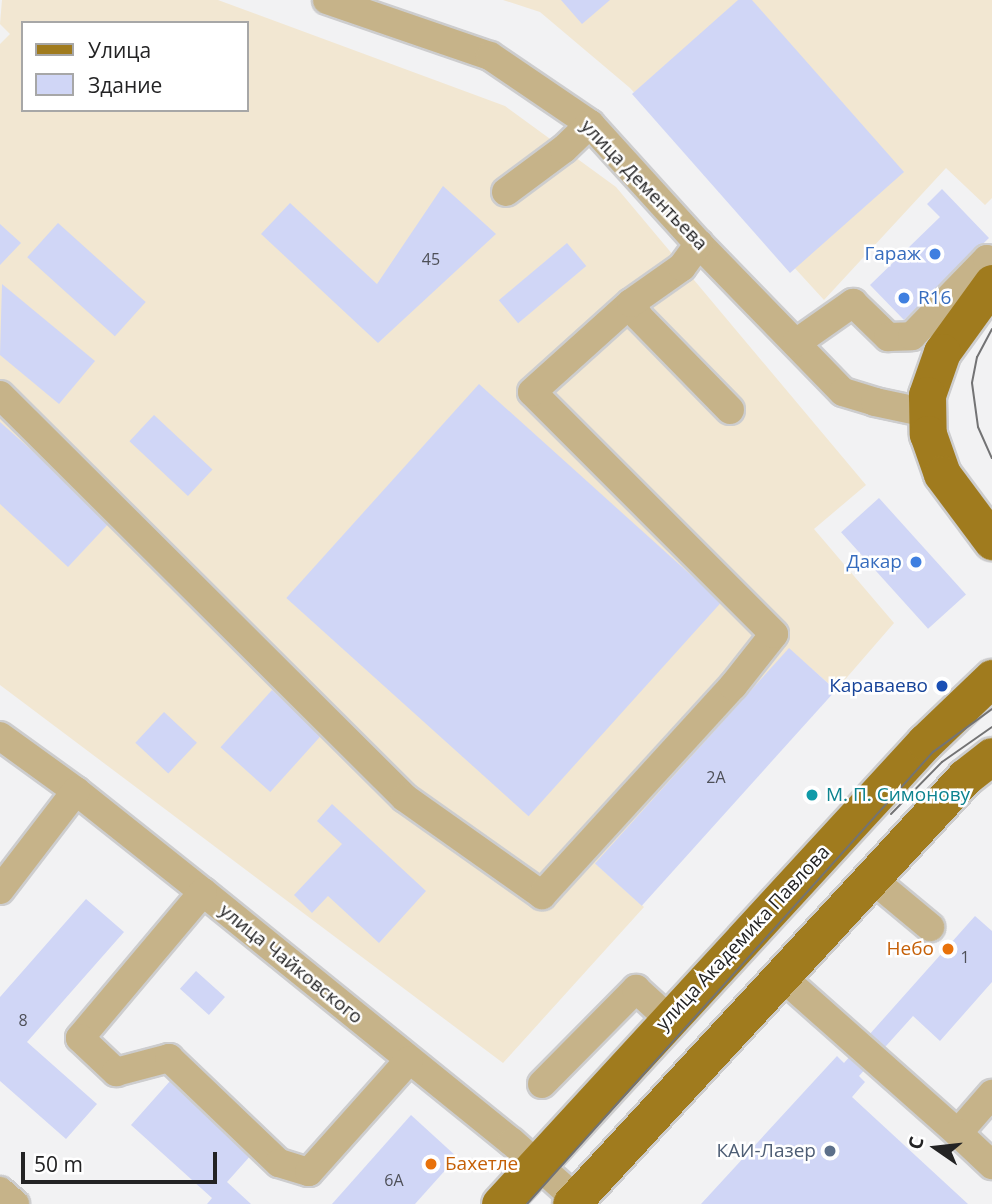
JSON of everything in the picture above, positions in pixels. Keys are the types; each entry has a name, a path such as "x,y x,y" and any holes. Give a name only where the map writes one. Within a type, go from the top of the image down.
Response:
{"main road":[{"path":"992,283 942,352 927,395 928,434 942,474 992,541"},
{"name":"улица Академика Павлова","path":"500,1204 925,742 992,678"},
{"path":"574,1202 965,776 992,756"}],"street":[{"name":"улица Дементьева","path":"327,0 490,56 590,124 699,244 844,392 875,402 927,412"},
{"path":"506,192 564,149 590,124"},
{"path":"0,396 405,798 542,895 733,686 774,634 532,392 631,303 682,267 699,244"},
{"path":"796,343 853,303 888,337 912,336 987,259 992,261"},
{"path":"631,303 639,317 730,410"},
{"name":"улица Чайковского","path":"0,737 76,790 203,891 537,1164 574,1202"},
{"path":"0,890 76,790"},
{"path":"871,878 930,927"},
{"path":"203,891 80,1038 116,1072 169,1058 279,1163 309,1172 409,1060"},
{"path":"781,976 992,1165"},
{"path":"542,1084 636,989 669,1019"},
{"path":"958,1133 992,1094"},
{"path":"0,1191 15,1204"}],"shaded area":[{"path":"2,0 218,0 505,106 616,187 866,485 814,529 894,623 836,690 789,649 597,865 644,907 503,1063 0,685 0,44 10,34 0,24"},
{"path":"503,0 992,0 992,198 985,205 946,168 824,300 630,88 540,12"}],"building":[{"path":"561,0 610,0 582,24"},
{"path":"738,0 752,0 904,172 790,273 632,94"},
{"path":"443,186 496,234 378,343 261,234 290,203 377,284"},
{"path":"942,189 989,238 904,320 870,285 940,217 927,204"},
{"path":"58,223 146,302 115,336 27,257"},
{"path":"0,224 21,243 0,265"},
{"path":"567,243 586,266 518,323 499,300"},
{"path":"2,284 95,361 59,404 0,355"},
{"path":"479,384 721,602 529,816 286,598"},
{"path":"154,415 213,470 188,496 129,441"},
{"path":"0,422 111,521 68,567 0,504"},
{"path":"879,498 966,595 928,629 841,532"},
{"path":"789,648 836,690 642,906 595,864"},
{"path":"272,690 322,735 270,792 220,747"},
{"path":"164,712 197,743 168,773 135,743"},
{"path":"332,804 426,891 379,943 328,896 312,913 294,895 342,844 317,821"},
{"path":"86,899 124,932 27,1042 97,1104 66,1139 0,1081 0,997"},
{"name":"КАИ-Лазер","path":"975,916 992,931 992,982 940,1041 913,1016 859,1076 865,1082 852,1097 968,1204 701,1204 837,1056 844,1063"},
{"path":"196,971 225,997 209,1015 180,989"},
{"path":"170,1081 252,1154 227,1182 251,1204 207,1204 212,1198 131,1125"},
{"path":"411,1115 457,1157 415,1204 332,1204"}],"tram line":[{"path":"992,329 977,357 972,383 978,427 992,458"},
{"path":"527,1204 933,752 992,709"},
{"path":"891,814 942,762 992,727"}],"place":[{"name":"Гараж","path":"935,254"},
{"name":"R16","path":"904,298"},
{"name":"Дакар","path":"916,562"},
{"name":"Караваево","path":"942,686"},
{"name":"М. П. Симонову","path":"812,795"},
{"name":"Небо","path":"948,949"},
{"name":"КАИ-Лазер","path":"830,1151"},
{"name":"Бахетле","path":"431,1164"}]}
